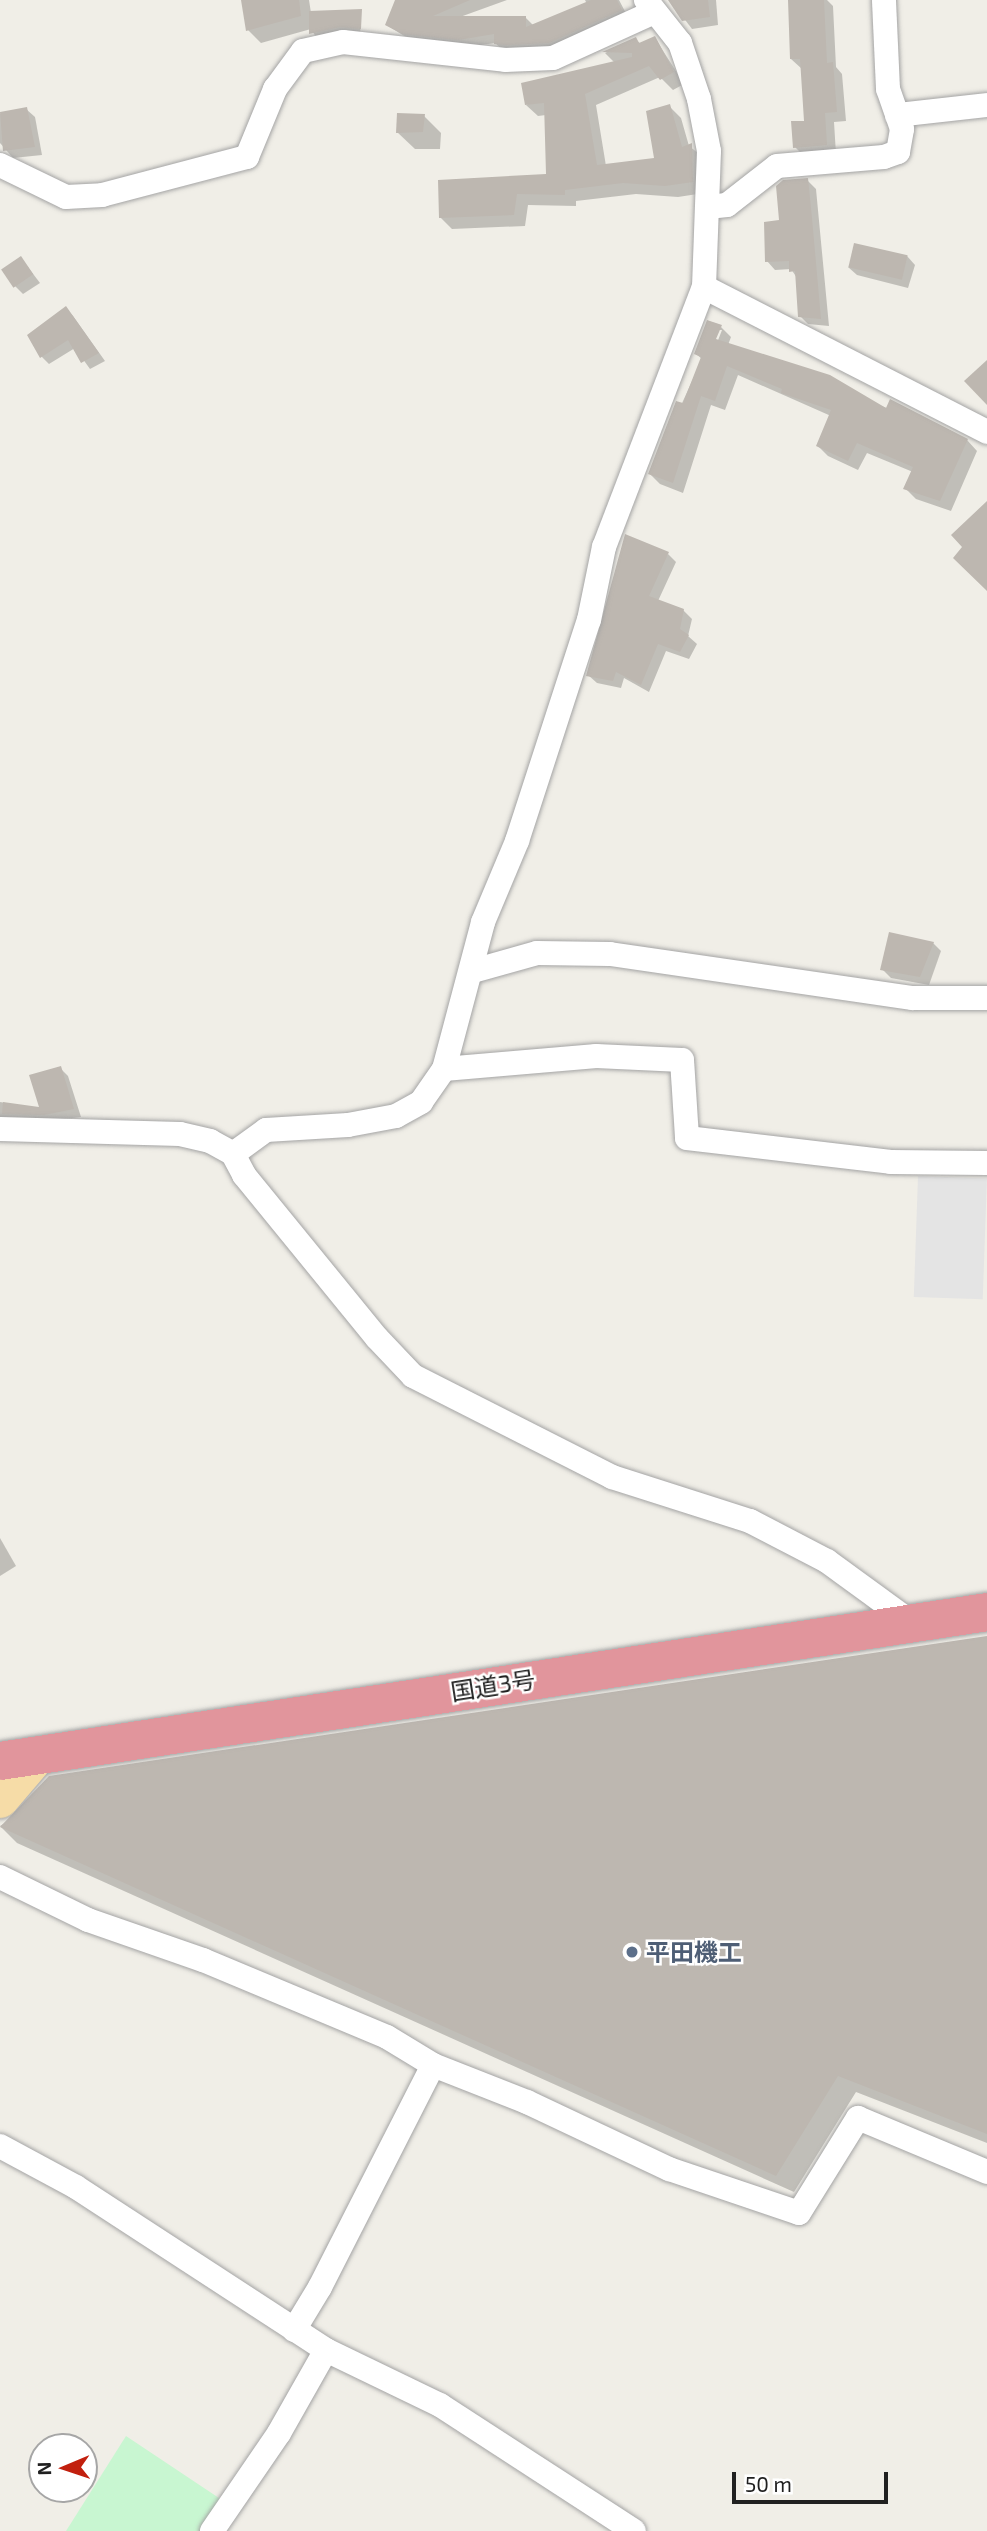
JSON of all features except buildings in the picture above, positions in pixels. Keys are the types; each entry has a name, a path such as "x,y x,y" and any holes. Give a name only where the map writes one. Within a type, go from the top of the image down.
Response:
{"highway":[{"name":"国道3号","path":"18,1760 908,1620 987,1612"}],"main road":[{"path":"0,1799 18,1760"}],"street":[{"path":"709,207 727,205 777,166 892,155 903,138 888,89 884,0"},
{"path":"0,165 66,197 102,195 247,157 275,89 303,51 343,42 505,60 553,58 650,6 680,43 699,99 709,151 704,286 604,547 589,620 517,841 483,922 474,971 444,1069 421,1102 396,1116 348,1125 266,1130 233,1154"},
{"path":"897,115 987,105"},
{"path":"704,286 987,432"},
{"path":"474,971 537,953 610,954 913,998 987,998"},
{"path":"444,1069 596,1056 682,1060 687,1138 891,1162 987,1163"},
{"path":"0,1129 180,1134 210,1141 233,1154 244,1175 344,1298 414,1376 612,1477 750,1521 827,1561 908,1620"},
{"path":"0,1877 13,1888 88,1920 203,1960 387,2037 433,2065 527,2102 668,2169 799,2213 858,2118 987,2172"},
{"path":"294,2330 320,2287 433,2065"},
{"path":"0,2146 76,2187 326,2350 440,2405 634,2531"},
{"path":"212,2531 279,2433 326,2350"}],"green space":[{"path":"126,2436 222,2500 200,2531 66,2531 84,2503 98,2503 98,2480"}],"shaded area":[{"path":"918,1176 987,1178 983,1299 914,1297"}],"place":[{"name":"平田機工","path":"632,1952"}]}
